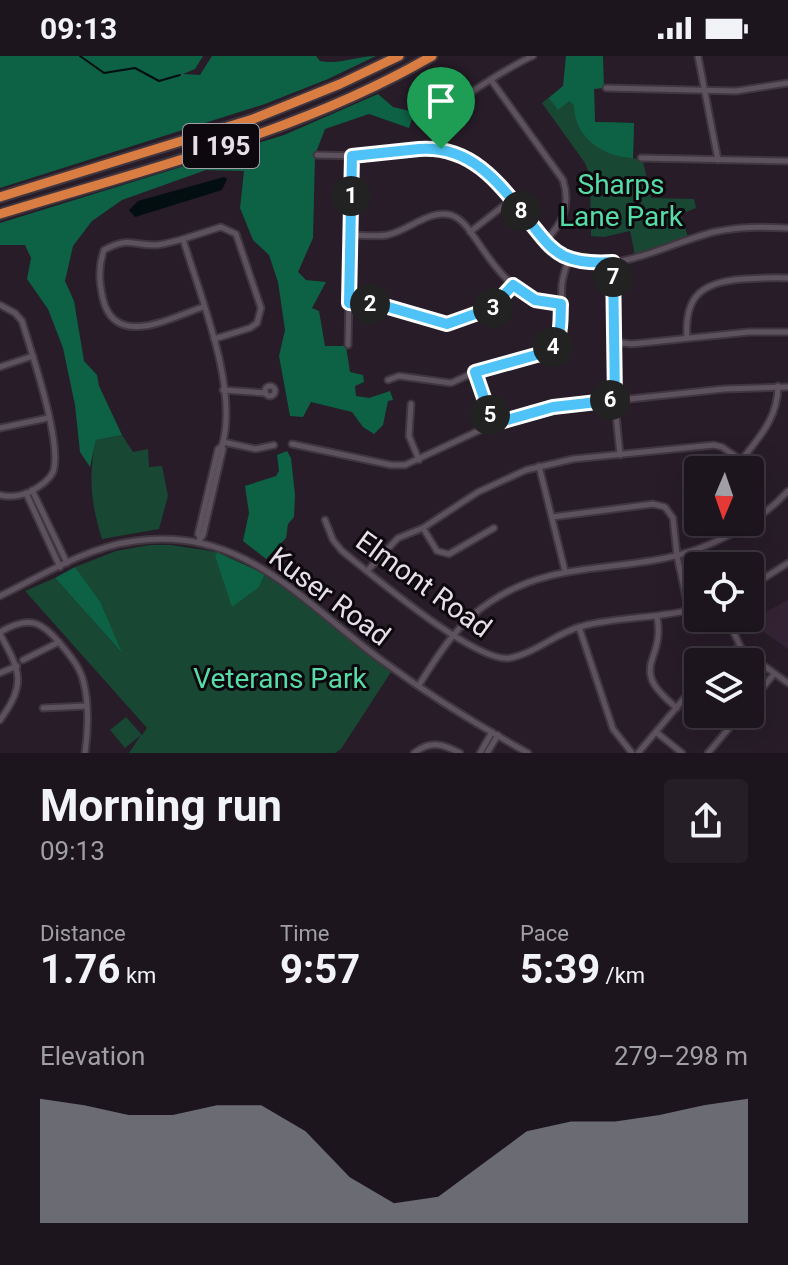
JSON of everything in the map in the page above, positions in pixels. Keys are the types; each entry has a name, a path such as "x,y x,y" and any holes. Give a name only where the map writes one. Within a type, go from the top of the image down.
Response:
{"highway":[{"name":"I 195","path":"0,197 253,119 399,56"},
{"name":"I 195","path":"0,214 271,130 357,94 432,56"}],"street":[{"path":"436,149 441,118 491,80 533,56"},
{"path":"698,56 718,160"},
{"path":"491,80 563,180 567,202 564,216 557,230 545,241"},
{"path":"606,88 736,91 788,83"},
{"path":"317,155 352,156 436,149 458,154 482,167 545,241 569,258 585,262 613,262 649,254 718,231 745,227 788,228"},
{"path":"348,345 352,156"},
{"path":"641,158 788,161"},
{"path":"470,232 512,199"},
{"path":"350,235 386,235 440,214 456,217 513,285 535,300 561,304"},
{"path":"203,307 139,327 126,327 115,322 106,313 98,265 104,250 131,241 158,245 221,227 236,234 261,308 257,323 250,328 214,339"},
{"path":"183,239 214,339 226,426 203,535 199,540"},
{"path":"388,380 399,376 451,383 475,372 552,349 559,336 562,281 569,258"},
{"path":"613,262 615,400 620,455"},
{"path":"687,338 686,318 690,304 698,293 710,285 727,280 788,278"},
{"path":"349,303 385,306 447,324 492,308 513,285"},
{"path":"0,305 11,309 19,317 44,388 54,466 47,481 29,492 14,497 0,495"},
{"path":"613,342 632,344 757,331 788,332"},
{"path":"0,367 33,356"},
{"path":"475,372 493,424"},
{"path":"744,456 774,416 778,405 778,386"},
{"path":"292,444 391,465 405,465 493,424 553,407 743,387 788,387"},
{"path":"223,390 265,393"},
{"path":"411,404 409,436 419,460"},
{"path":"0,428 48,418"},
{"path":"222,444 256,449 274,445"},
{"path":"367,571 395,540 423,528 478,492 539,466 573,459 714,445 735,456"},
{"path":"539,466 565,571"},
{"path":"764,511 788,491"},
{"path":"29,492 67,563"},
{"path":"29,492 60,567"},
{"path":"552,517 660,505 673,518 684,588"},
{"name":"Elmont Road","path":"325,520 337,546 419,612 486,655 517,656 579,627 684,612"},
{"path":"423,528 436,550 445,554 453,554 494,528"},
{"path":"419,685 454,634 476,612 500,596 539,578 565,571 677,556 723,536"},
{"name":"Kuser Road","path":"0,596 93,551 132,541 199,540 259,565 384,663 528,753"},
{"path":"764,578 788,563"},
{"path":"657,616 659,630 650,668 651,679 659,693 677,708"},
{"path":"0,720 13,698 19,676 0,633 17,623 36,623 46,628 59,642 80,671 86,706 85,753"},
{"path":"579,627 613,729 635,753 684,699"},
{"path":"733,632 746,655 788,683"},
{"path":"23,660 59,642"},
{"path":"0,673 17,666"},
{"path":"764,686 774,674"},
{"path":"43,708 86,706"},
{"path":"708,753 729,728"},
{"path":"656,732 682,753"},
{"path":"480,753 495,734"},
{"path":"487,753 495,734"},
{"path":"414,753 432,744 443,745 460,753"}],"shaded area":[{"path":"224,177 227,179 222,190 135,217 129,210 138,201"},
{"path":"788,600 788,649 763,632 764,613"}],"green space":[{"path":"0,56 203,56 195,69 183,74 200,75 212,56 316,56 320,61 328,62 376,56 265,104 0,188"},
{"path":"566,56 603,56 604,88 594,89 595,122 634,123 633,158 612,154 593,144 579,127 574,105 569,101 558,110 549,98 563,86"},
{"name":"Sharps Lane Park","path":"563,86 594,88 595,122 634,123 633,158 643,161 651,198 694,199 696,208 681,214 688,237 635,255 630,231 604,237 591,236 590,176 585,163 542,103"},
{"path":"378,94 393,107 414,112 409,128 369,114 325,129 315,155 313,238 298,272 306,280 326,282 312,308 319,311 325,346 346,346 350,372 363,375 364,382 355,386 356,396 369,398 390,391 393,400 388,401 383,425 374,434 363,427 352,412 311,402 303,417 290,416 279,356 285,330 278,282 269,255 253,240 240,208 244,171 206,170 122,200 92,221 73,246 65,281 74,301 84,361 97,375 122,435 96,440 90,467 80,452 75,405 63,348 48,309 27,279 31,258 25,245 0,245 0,223 284,135"},
{"path":"122,435 133,452 148,449 149,467 162,466 168,496 159,529 102,539 92,490 96,440"},
{"path":"287,451 291,458 295,495 294,517 288,524 286,538 266,559 243,541 249,513 245,486 276,476 279,471 277,455"},
{"name":"Veterans Park","path":"149,545 217,552 215,557 259,587 265,574 393,669 341,749 335,753 129,753 141,735 125,748 110,730 126,717 142,735 147,728 25,591 55,578 120,651 100,601 75,567 116,551"},
{"path":"217,552 265,574 259,587 232,607 215,556"},
{"path":"75,567 100,601 122,653 55,578"}],"waterway":[{"path":"80,56 104,73 135,68 159,81 180,75"}],"route":[{"path":"441,149 466,157 482,167 499,183 545,241 562,255 585,262 613,262 615,400 553,407 493,424 475,372 543,354 555,346 560,332 561,304 535,300 513,285 492,308 447,324 385,306 349,303 352,156 441,149"}]}
